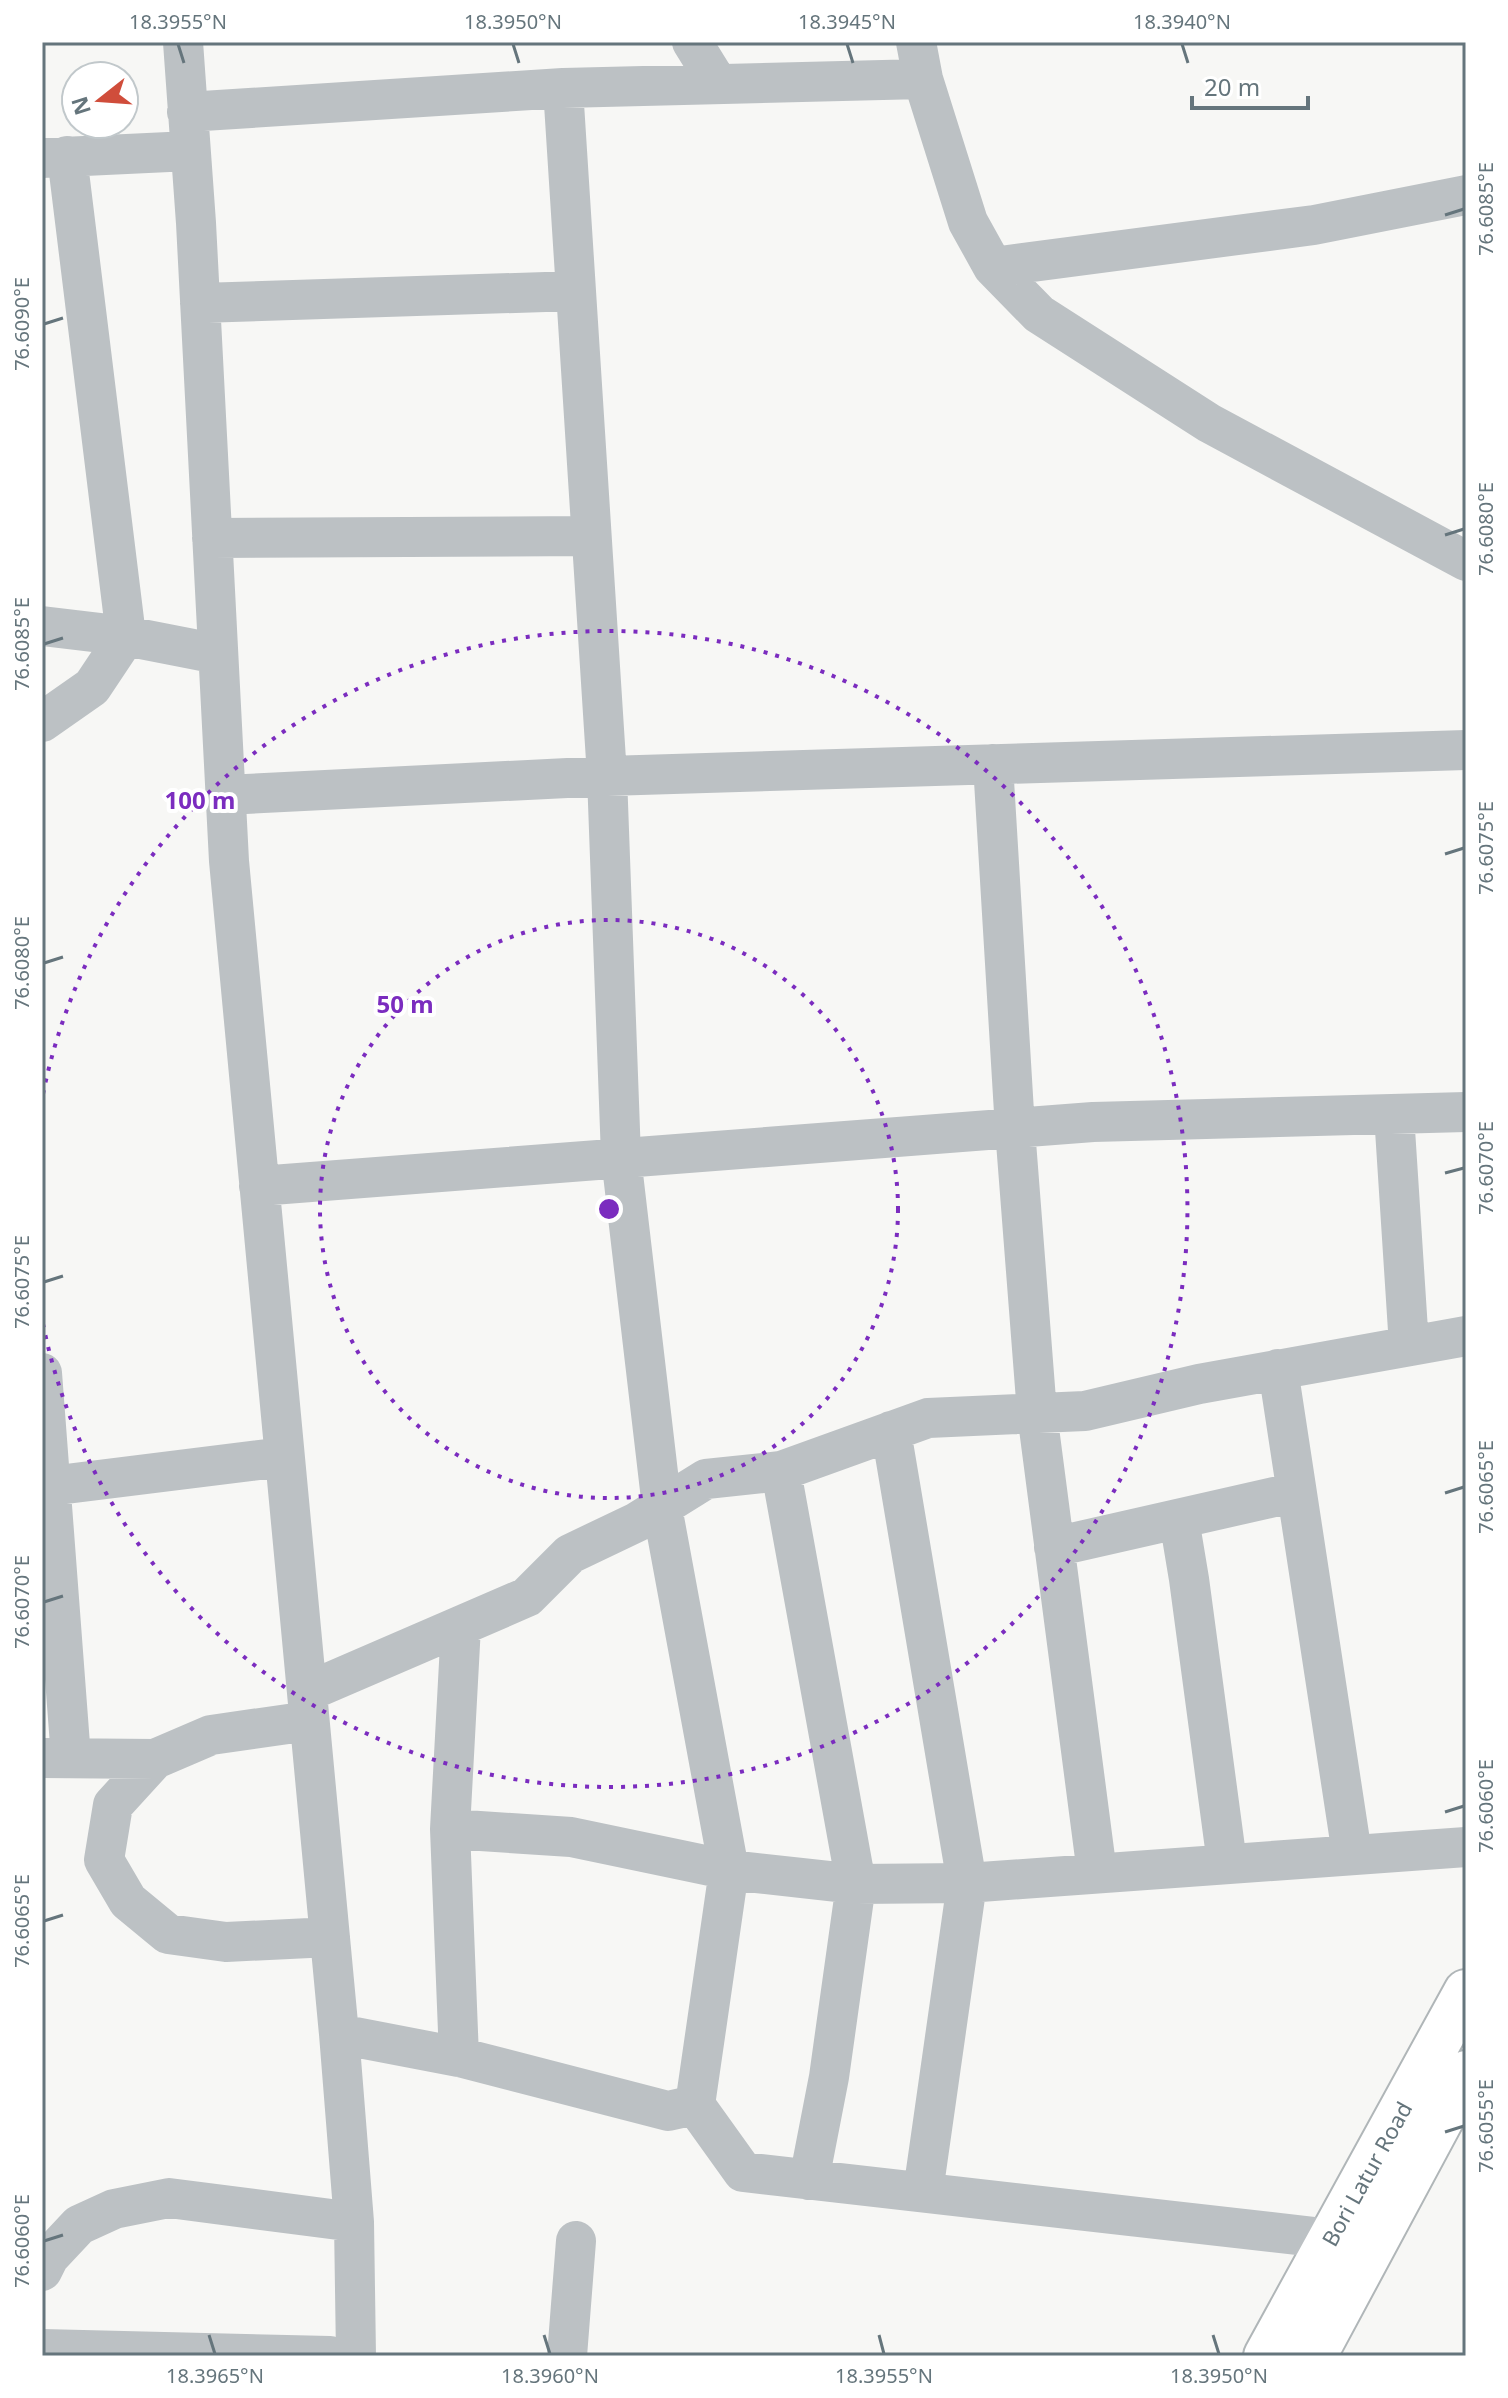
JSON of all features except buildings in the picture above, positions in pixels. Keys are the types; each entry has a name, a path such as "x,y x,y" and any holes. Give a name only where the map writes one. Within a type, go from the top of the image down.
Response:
{"main road":[{"name":"Bori Latur Road","path":"1266,2356 1466,1992"},
{"name":"Bori Latur Road","path":"1314,2356 1466,2073"}],"street":[{"path":"183,42 229,861 339,2034 354,2222 356,2356"},
{"path":"692,42 718,84"},
{"path":"187,112 563,88 718,84 919,60 968,222 993,267 1039,314 1209,423 1466,561"},
{"path":"563,88 607,776 621,1157 662,1507 729,1870 695,2105 743,2172 1332,2239"},
{"path":"42,722 92,687 126,636 54,157 190,151"},
{"path":"993,267 1314,225 1466,195"},
{"path":"200,303 576,291"},
{"path":"212,538 591,536"},
{"path":"42,626 126,636 218,654"},
{"path":"225,795 607,776 1466,750"},
{"path":"993,764 1015,1129 1037,1413 1097,1873"},
{"path":"259,1186 1093,1122 1466,1112"},
{"path":"1394,1114 1409,1346"},
{"path":"42,1373 56,1758 155,1759 211,1735 308,1706 461,1626 527,1597 570,1554 637,1522 706,1479 781,1471 928,1418 1085,1411 1199,1384 1466,1336"},
{"path":"1278,1369 1352,1854"},
{"path":"891,1431 967,1883 923,2192"},
{"path":"46,1487 284,1457"},
{"path":"781,1471 856,1884 829,2077 809,2180"},
{"path":"1054,1547 1296,1492"},
{"path":"1179,1519 1227,1863"},
{"path":"459,2057 450,1829 461,1626"},
{"path":"155,1759 113,1805 104,1860 128,1901 168,1934 226,1942 330,1937"},
{"path":"450,1829 571,1837 729,1870 856,1884 967,1883 1466,1847"},
{"path":"339,2034 459,2057 668,2111 695,2105"},
{"path":"42,2271 49,2257 79,2225 114,2209 169,2198 354,2222"},
{"path":"567,2356 576,2241"},
{"path":"42,2349 330,2356"}]}
